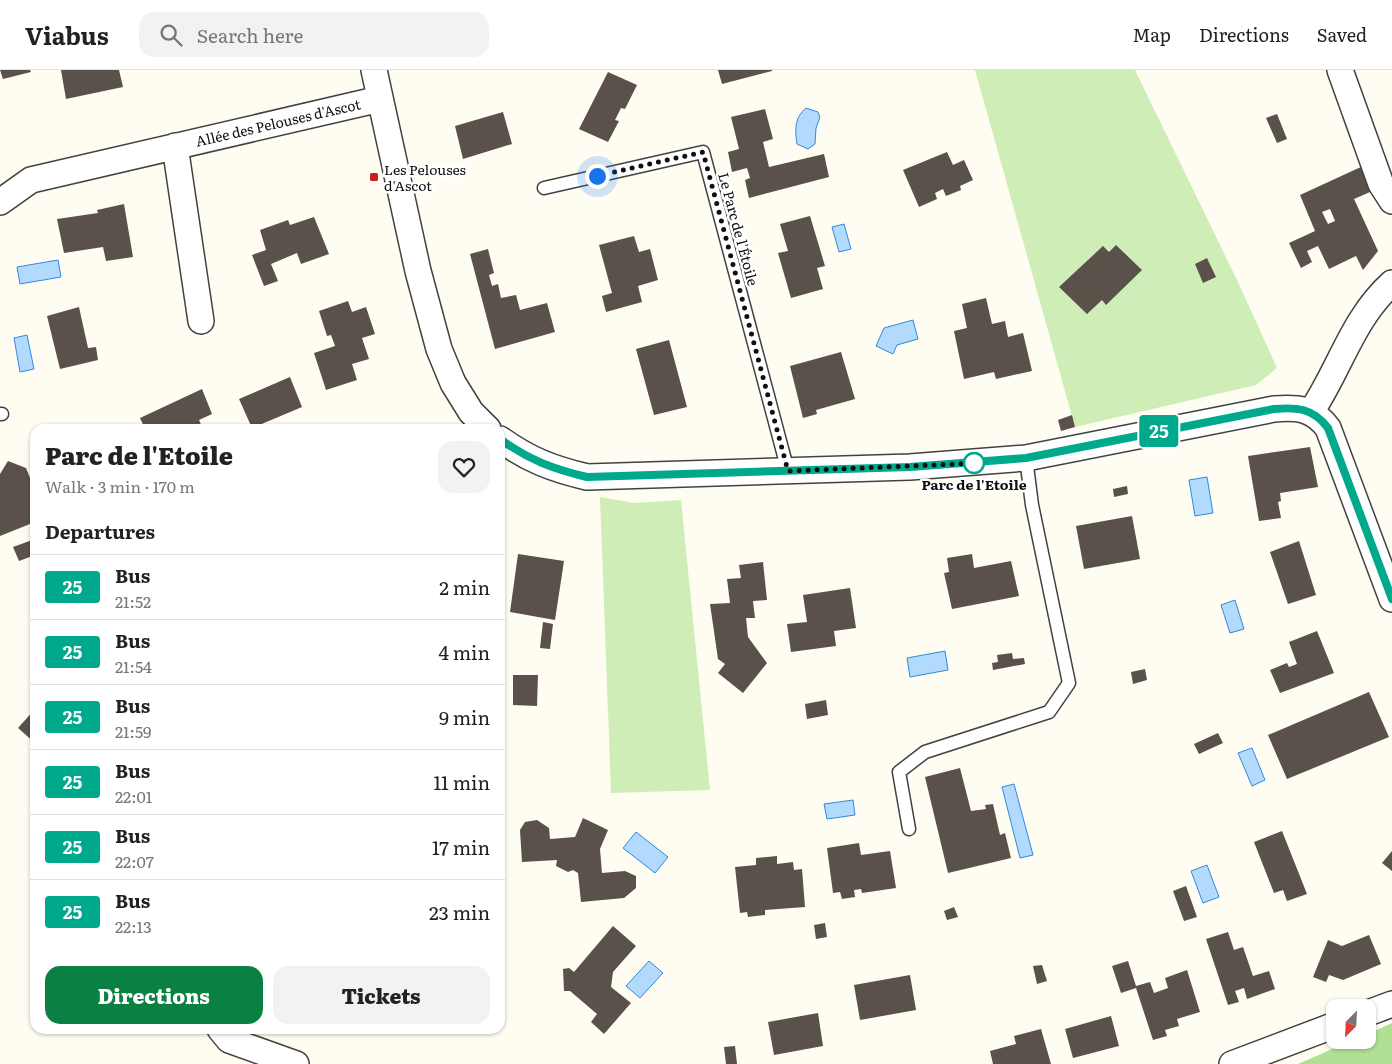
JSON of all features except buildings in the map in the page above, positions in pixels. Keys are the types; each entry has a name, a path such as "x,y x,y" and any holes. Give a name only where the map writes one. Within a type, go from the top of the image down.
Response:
{"street":[{"path":"374,70 418,272 439,349 453,383 471,412 483,424"},
{"path":"1340,70 1381,184 1392,201"},
{"name":"Allée des Pelouses d'Ascot","path":"0,202 31,180 380,99"},
{"path":"175,146 201,321"},
{"path":"1311,412 1324,392 1343,349 1375,298 1392,283"},
{"path":"505,443 525,457 555,470 587,477 940,465 1026,458 1274,409 1296,408 1311,412 1321,419 1328,428 1392,600"},
{"path":"1376,1010 1392,1004"},
{"path":"1232,1064 1326,1028"},
{"path":"224,1034 229,1040 296,1064"}],"lane":[{"name":"Le Parc de l'Étoile","path":"544,188 703,152 788,471"},
{"path":"909,829 899,772 925,752 1049,712 1069,683 1032,505 1026,458"}],"green space":[{"path":"975,70 1135,70 1238,282 1277,368 1256,385 1075,427"},
{"path":"600,497 634,503 681,500 710,790 611,793"},
{"path":"1392,1023 1392,1064 1298,1064 1332,1049 1376,1049 1376,1030"}],"water":[{"path":"806,108 818,112 820,117 816,128 815,144 808,149 797,144 796,134 797,120"},
{"path":"844,224 851,249 839,252 832,227"},
{"path":"58,260 61,277 20,284 17,267"},
{"path":"913,320 918,339 897,345 893,354 876,346 884,328"},
{"path":"27,335 34,369 20,372 14,338"},
{"path":"1207,477 1213,513 1195,516 1189,480"},
{"path":"1235,600 1244,629 1230,633 1221,605"},
{"path":"945,651 948,670 910,677 907,658"},
{"path":"1252,748 1265,780 1252,786 1238,753"},
{"path":"1014,784 1033,855 1020,858 1002,787"},
{"path":"853,800 855,815 827,819 824,804"},
{"path":"636,832 668,857 655,873 623,848"},
{"path":"1207,865 1219,897 1203,903 1191,871"},
{"path":"649,961 663,973 640,998 626,986"}],"bus line":[{"name":"25","path":"505,443 525,457 555,470 587,477 910,467 1026,458 1274,409 1302,408 1321,419 1328,428 1392,599"}],"place":[{"name":"Les Pelouses d'Ascot","path":"374,177"},
{"name":"Parc de l'Etoile","path":"974,463"}],"route":[{"path":"597,176 703,152 788,471 979,463 974,463"}]}
